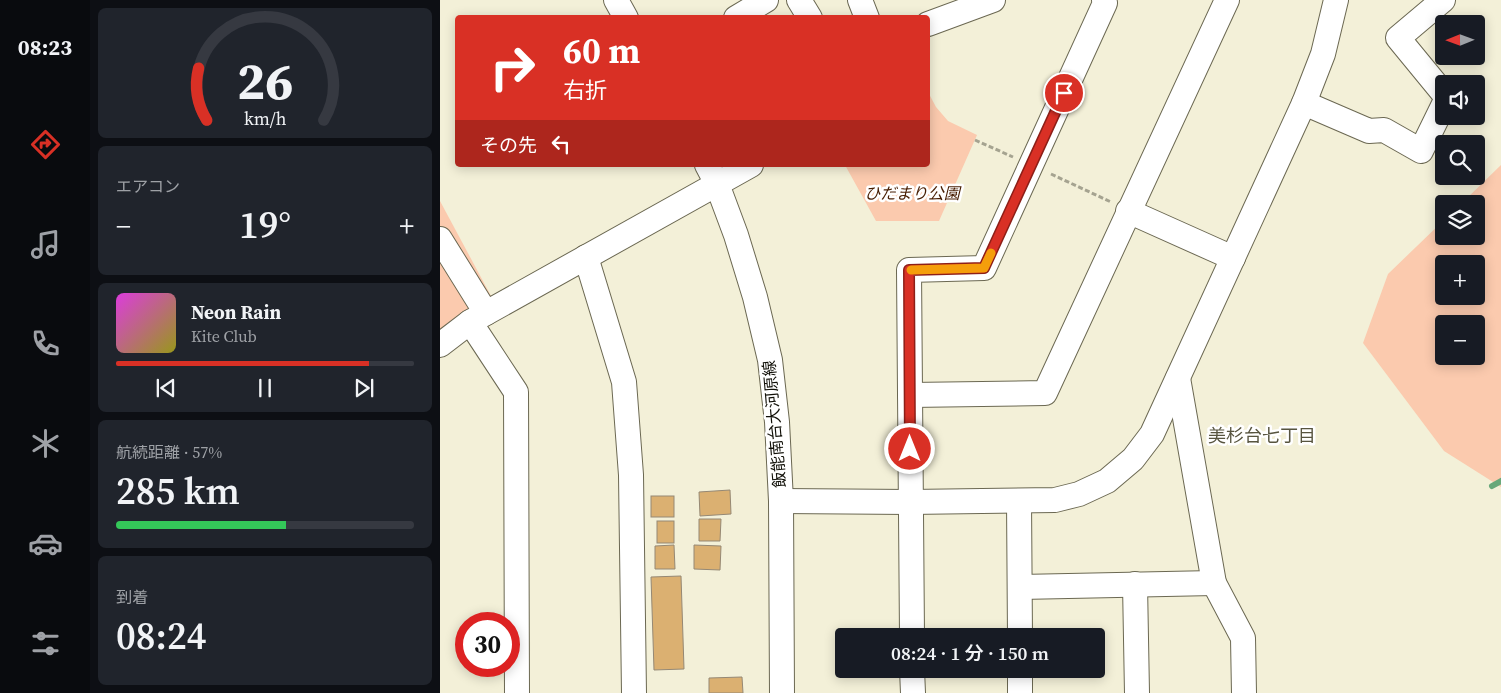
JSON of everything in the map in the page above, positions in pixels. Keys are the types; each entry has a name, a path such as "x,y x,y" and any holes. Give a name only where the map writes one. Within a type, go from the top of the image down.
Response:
{"street":[{"path":"616,0 624,15"},
{"path":"741,15 766,0"},
{"path":"799,0 808,15"},
{"path":"860,0 866,15"},
{"path":"912,628 909,270 984,268 1105,4 1104,0"},
{"path":"910,396 1045,393 1128,211 1228,0"},
{"path":"781,502 1055,500 1079,494 1107,481 1133,459 1152,434 1304,103 1324,54 1336,0"},
{"path":"1435,83 1398,38 1443,0"},
{"path":"930,23 986,1"},
{"path":"1304,103 1368,131 1384,130 1421,151 1435,122"},
{"path":"440,345 478,318 586,256 712,175 743,167"},
{"name":"飯能南台大河原線","path":"712,175 755,296 770,360 777,422 781,502 782,693"},
{"path":"1128,211 1233,258"},
{"path":"440,239 516,392 517,693"},
{"path":"586,256 624,382 631,475 634,693"},
{"path":"1178,378 1214,583 1243,638 1244,693"},
{"path":"1019,501 1020,628"},
{"path":"1020,587 1214,583"},
{"path":"1135,584 1136,693"},
{"path":"912,678 913,693"},
{"path":"1020,678 1020,693"}],"path":[{"path":"975,140 1031,164 1128,211"}],"green space":[{"name":"ひだまり公園","path":"930,96 936,107 948,121 977,135 939,221 876,221 846,167 930,167"},
{"path":"1501,165 1501,487 1444,451 1363,343 1388,274 1435,229 1435,245 1485,245 1485,195 1470,195 1480,185 1485,185 1485,181"},
{"path":"440,201 491,296 440,334"}],"building":[{"path":"730,490 731,514 700,516 699,492"},
{"path":"651,496 674,496 674,517 651,517"},
{"path":"699,519 721,519 720,541 699,541"},
{"path":"657,521 674,521 674,543 657,543"},
{"path":"674,545 675,569 655,569 655,546"},
{"path":"694,545 721,546 720,570 694,569"},
{"path":"681,576 684,669 654,670 651,577"},
{"path":"742,677 743,693 709,693 709,678"}],"waterway":[{"path":"1492,486 1501,481"}],"slow traffic":[{"path":"911,270 984,268 991,253"}],"district":[{"name":"美杉台七丁目","path":"1262,435"}],"route":[{"path":"910,449 909,270 984,268 1064,93"}]}
